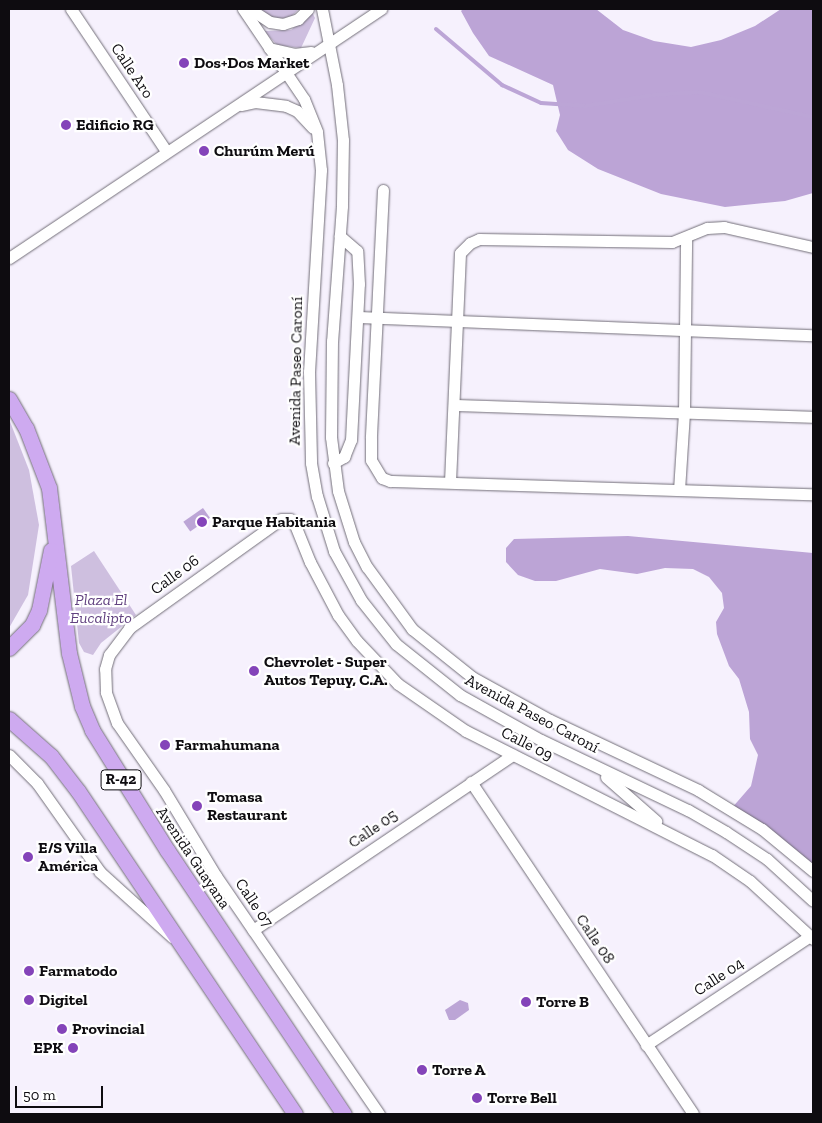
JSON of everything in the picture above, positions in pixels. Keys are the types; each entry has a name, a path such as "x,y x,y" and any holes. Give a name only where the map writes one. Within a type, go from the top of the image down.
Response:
{"main road":[{"name":"Avenida Guayana","path":"9,399 40,459 49,488 69,653 82,706 92,730 167,850 344,1114"},
{"path":"9,648 32,625 39,610 54,526"},
{"name":"R-42","path":"9,719 51,756 78,791 295,1114"},
{"path":"306,1057 357,1114"}],"street":[{"name":"Calle Aro","path":"71,9 166,151"},
{"name":"Avenida Paseo Caroní","path":"243,9 304,100 317,132 322,170 310,340 309,438 316,496 334,551 372,616 416,663 479,707 726,832 766,859 813,901"},
{"path":"250,9 270,22 283,24 298,19 308,9"},
{"name":"Avenida Paseo Caroní","path":"322,9 327,43 337,85 343,140 340,236 331,372 333,463 345,517 367,566 395,610 430,646 490,688 729,808 762,829 813,871"},
{"path":"365,20 370,9"},
{"path":"9,258 327,43 381,9"},
{"path":"269,48 294,54 314,52"},
{"path":"230,109 255,102 286,106 305,118 317,132"},
{"path":"383,190 379,318 371,438 373,465 378,474 390,482 450,482 813,494"},
{"path":"450,482 460,253 474,241 639,242 686,238 702,229 724,227 813,247"},
{"path":"333,463 344,457 350,440 358,317 359,255 353,245 340,236"},
{"path":"679,490 684,412 686,238"},
{"path":"358,317 813,335"},
{"path":"454,405 813,417"},
{"name":"Calle 06","path":"111,705 105,669 120,637 260,534 286,518"},
{"name":"Calle 09","path":"286,518 298,532 310,562 338,615 376,663 423,703 512,755 662,828 735,870 812,938"},
{"name":"Calle 07","path":"111,705 117,723 379,1114"},
{"path":"9,755 42,790 100,872 185,949"},
{"name":"Calle 05","path":"254,930 512,755"},
{"path":"580,758 622,789 662,828"},
{"name":"Calle 08","path":"471,782 693,1114"},
{"name":"Calle 04","path":"646,1045 812,938"}],"green space":[{"path":"254,9 299,9 292,16 277,20"},
{"path":"312,12 315,18 301,48 277,45 264,31 291,30"},
{"path":"9,419 29,470 39,525 28,595 9,628"},
{"name":"Plaza El Eucalipto","path":"94,551 136,615 101,643 93,655 84,652 79,643 71,566"}],"shaded area":[{"path":"463,9 596,9 623,30 654,41 691,47 721,40 755,26 781,9 813,9 813,193 785,201 725,207 661,194 598,169 568,150 556,131 560,115 553,85 489,56 473,33 461,11"},
{"path":"203,508 210,518 190,532 183,522"},
{"path":"628,536 813,553 813,871 731,809 751,786 758,755 750,739 749,712 739,679 729,666 717,634 716,622 724,608 722,593 709,577 693,569 665,568 637,574 600,569 556,581 535,581 518,575 506,562 506,548 514,539"},
{"path":"460,1000 468,1003 469,1010 455,1020 449,1020 445,1010"}],"waterway":[{"path":"436,29 502,85 541,103 586,106 653,95 699,92 813,117"}],"place":[{"name":"Dos+Dos Market","path":"184,63"},
{"name":"Edificio RG","path":"66,125"},
{"name":"Churúm Merú","path":"204,151"},
{"name":"Parque Habitania","path":"202,522"},
{"name":"Chevrolet - Super Autos Tepuy, C.A.","path":"254,671"},
{"name":"Farmahumana","path":"165,745"},
{"name":"Tomasa Restaurant","path":"197,806"},
{"name":"E/S Villa América","path":"28,857"},
{"name":"Farmatodo","path":"29,971"},
{"name":"Digitel","path":"29,1000"},
{"name":"Torre B","path":"526,1002"},
{"name":"Provincial","path":"62,1029"},
{"name":"EPK","path":"73,1048"},
{"name":"Torre A","path":"422,1070"},
{"name":"Torre Bell","path":"477,1098"}]}
